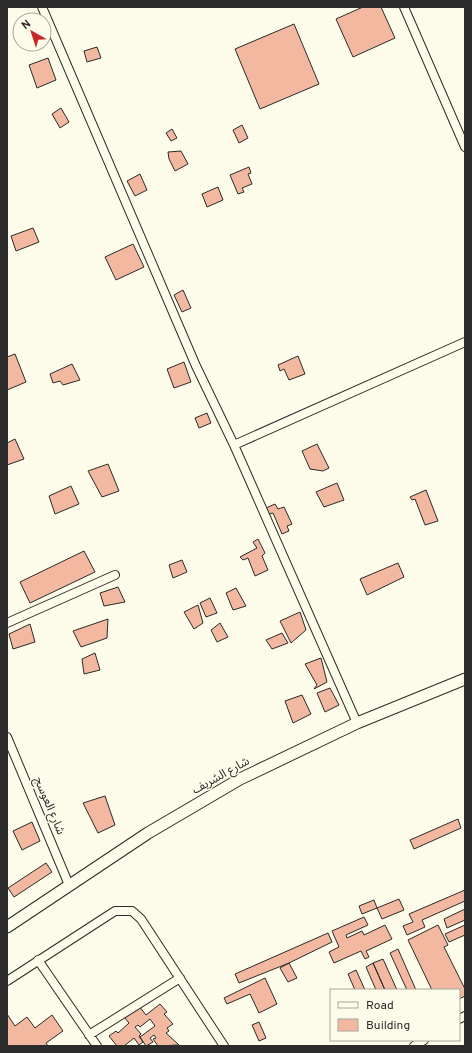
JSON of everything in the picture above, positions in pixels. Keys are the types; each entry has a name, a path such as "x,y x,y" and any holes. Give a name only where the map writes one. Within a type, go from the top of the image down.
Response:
{"main road":[{"name":"شارع الشريف","path":"7,927 69,884 148,833 240,779 357,723 465,679"}],"street":[{"path":"42,7 196,366 234,445 357,723"},
{"path":"404,7 465,147"},
{"path":"234,445 465,342"},
{"path":"7,623 115,576"},
{"name":"شارع العوسج","path":"7,737 69,884"},
{"path":"7,981 115,911 125,909 132,910 141,919 224,1046"},
{"path":"38,960 97,1046"},
{"path":"89,1035 180,978"}],"building":[{"path":"363,7 381,7 395,38 353,57 336,19"},
{"path":"294,24 319,84 260,109 235,49"},
{"path":"97,47 101,58 87,62 84,51"},
{"path":"48,58 56,80 37,88 29,65"},
{"path":"61,108 69,122 60,128 52,114"},
{"path":"242,125 248,138 239,143 233,130"},
{"path":"172,129 177,138 171,141 166,133"},
{"path":"181,151 188,164 175,171 169,159 168,152"},
{"path":"249,167 251,173 248,174 252,184 242,188 244,192 238,194 230,175"},
{"path":"140,174 147,190 135,196 127,181"},
{"path":"218,187 223,200 207,207 202,194"},
{"path":"33,228 39,242 16,251 11,236"},
{"path":"133,244 144,267 116,280 105,257"},
{"path":"183,290 191,308 182,312 174,295"},
{"path":"15,354 26,382 7,390 7,357"},
{"path":"298,356 305,374 289,380 284,369 280,371 278,365"},
{"path":"184,362 191,382 174,388 167,369"},
{"path":"72,364 80,380 63,385 60,381 53,383 50,374"},
{"path":"207,413 211,423 199,428 195,418"},
{"path":"15,439 24,459 7,465 7,443"},
{"path":"317,444 329,468 323,471 310,469 302,451"},
{"path":"108,464 119,491 102,497 88,471"},
{"path":"337,483 344,500 324,507 316,492"},
{"path":"71,486 79,504 55,514 49,496"},
{"path":"426,490 438,521 425,525 415,499 412,500 410,497"},
{"path":"275,504 278,509 284,507 292,524 287,526 289,531 282,534 273,513 269,514 266,508"},
{"path":"258,539 265,553 262,556 268,570 255,576 248,558 243,560 240,557 257,548 253,542"},
{"path":"84,551 95,572 30,603 20,582"},
{"path":"182,560 187,572 173,578 169,565"},
{"path":"398,563 404,577 367,595 360,579"},
{"path":"118,587 125,602 104,606 100,593"},
{"path":"236,588 246,606 233,610 226,593"},
{"path":"210,598 217,613 206,617 200,603"},
{"path":"198,605 203,623 194,629 184,612"},
{"path":"300,612 306,630 291,643 280,621"},
{"path":"108,619 107,638 81,647 73,631"},
{"path":"220,623 228,637 217,642 211,630"},
{"path":"30,624 35,642 13,649 9,634"},
{"path":"282,633 288,643 272,649 266,640"},
{"path":"95,653 100,670 84,674 82,659"},
{"path":"321,658 327,682 314,689 317,685 305,664"},
{"path":"330,688 339,705 325,712 317,693"},
{"path":"302,695 311,714 293,723 285,701"},
{"path":"105,796 115,825 98,833 83,803"},
{"path":"458,819 461,828 414,849 410,840"},
{"path":"32,822 40,841 22,850 13,831"},
{"path":"46,863 52,872 14,897 8,888"},
{"path":"465,890 465,901 422,920 425,927 407,935 403,926 413,922 409,914"},
{"path":"399,899 404,910 382,919 377,908"},
{"path":"374,900 377,908 362,914 359,906"},
{"path":"465,909 465,920 447,928 444,919"},
{"path":"364,917 368,925 346,935 347,938 362,931 364,935 385,925 392,939 366,951 369,957 365,959 361,951 334,963 329,952 339,947 332,931"},
{"path":"438,925 448,945 444,947 465,989 465,996 460,998 460,989 432,989 408,940"},
{"path":"465,925 465,935 449,942 445,934"},
{"path":"328,933 332,942 289,963 239,983 235,974"},
{"path":"398,949 416,989 407,989 390,953"},
{"path":"383,959 397,989 385,989 373,963"},
{"path":"289,963 297,978 288,982 280,968"},
{"path":"373,963 385,989 376,989 366,967"},
{"path":"356,970 365,989 355,989 348,974"},
{"path":"265,978 277,1004 259,1013 250,994 227,1004 224,998"},
{"path":"160,1004 167,1012 164,1014 173,1024 167,1028 169,1031 166,1033 179,1045 158,1046 153,1039 156,1038 154,1035 150,1038 153,1042 146,1046 140,1037 155,1026 150,1019 140,1027 138,1025 135,1027 141,1034 139,1036 143,1042 139,1045 134,1038 124,1046 117,1046 109,1036 116,1031 118,1033 129,1023 124,1017 139,1006 146,1015"},
{"path":"7,1014 15,1026 27,1017 35,1028 52,1015 63,1031 46,1043 48,1046 7,1046"},
{"path":"259,1022 266,1038 259,1041 252,1025"}]}
